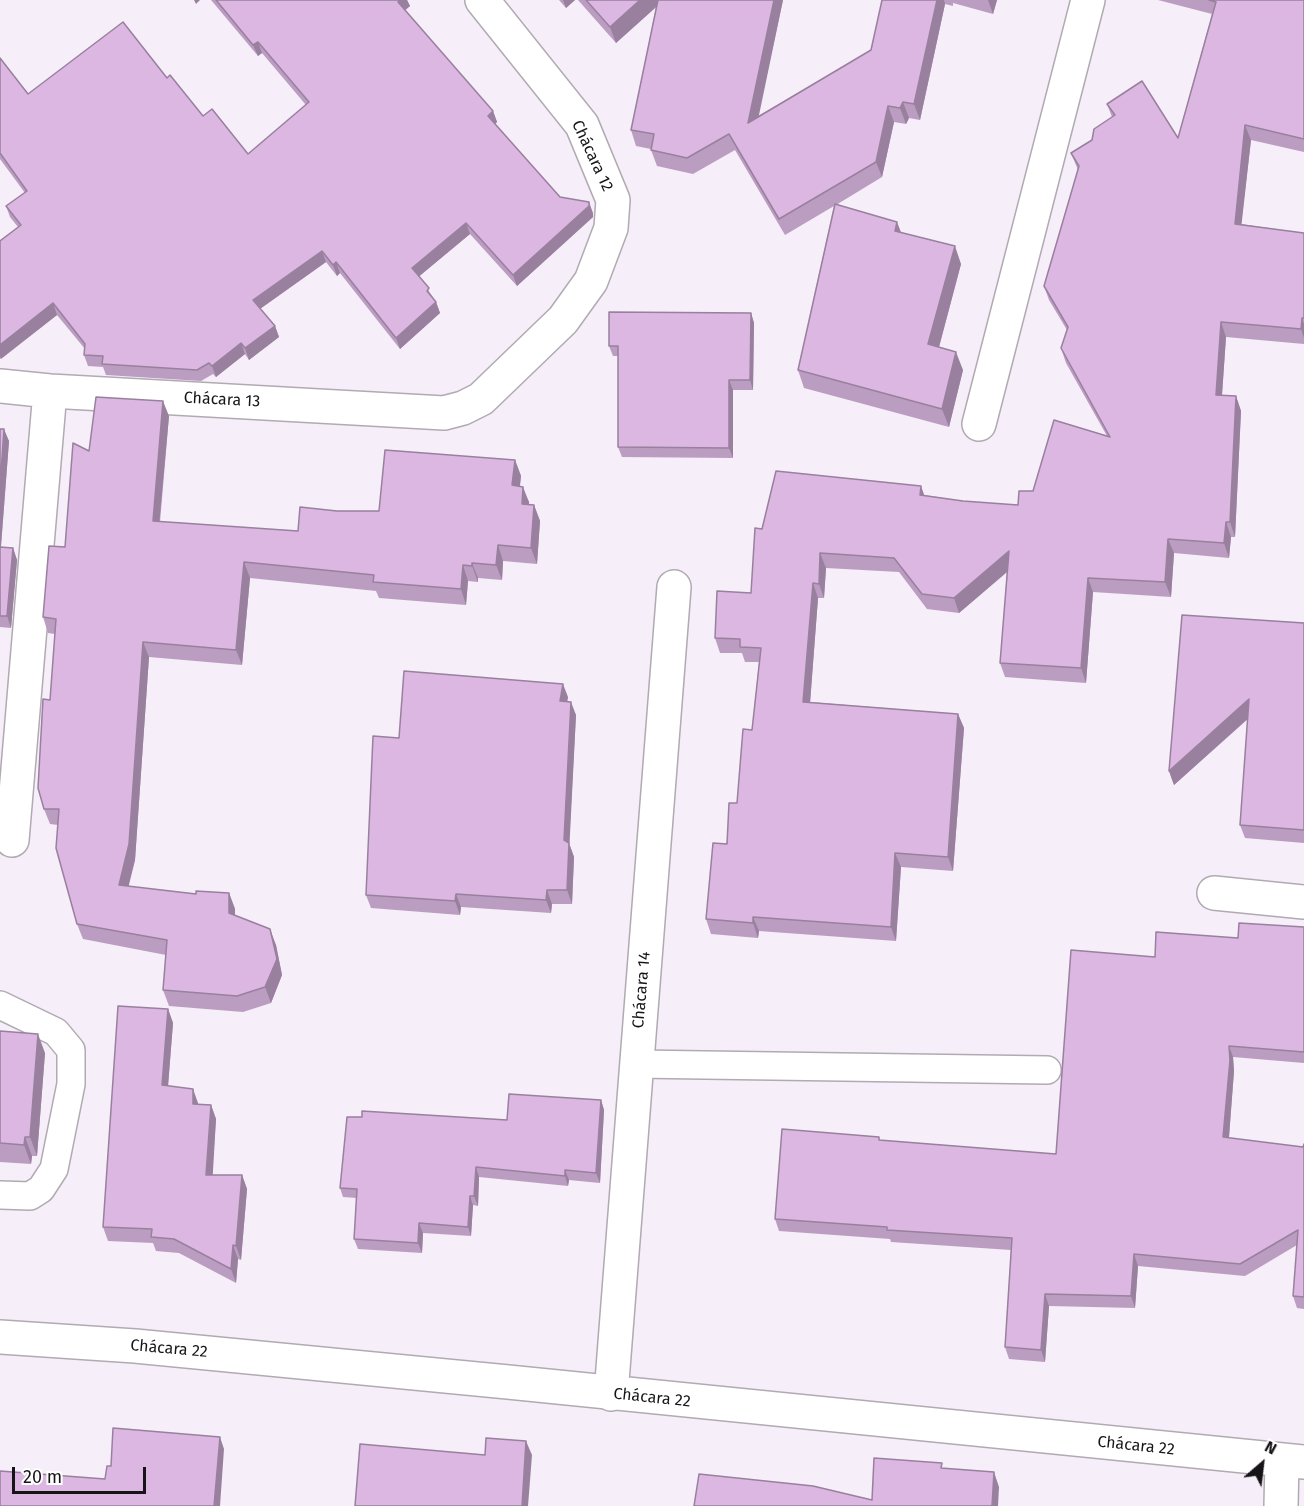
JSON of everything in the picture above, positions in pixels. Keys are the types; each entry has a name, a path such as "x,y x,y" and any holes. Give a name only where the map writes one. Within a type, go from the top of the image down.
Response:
{"street":[{"name":"Chácara 12","path":"444,412 463,408 480,399 563,320 591,281 611,228 613,200 582,125 482,0"},
{"path":"980,424 1088,0"},
{"name":"Chácara 13","path":"0,386 50,391 444,412"},
{"path":"12,840 50,391"},
{"name":"Chácara 14","path":"611,1394 674,587"},
{"path":"1214,893 1304,902"},
{"name":"Chácara 22","path":"0,1337 147,1347 1293,1461"},
{"path":"1281,1506 1293,1461"}],"lane":[{"path":"0,1005 56,1032 71,1050 71,1084 54,1169 41,1189 30,1196 0,1195"},
{"path":"636,1064 1047,1070"}],"building":[{"path":"216,0 400,0 398,2 493,111 488,116 560,197 589,202 589,206 513,275 466,223 412,268 429,288 427,291 436,302 396,338 336,262 333,265 322,251 253,300 275,326 245,348 241,343 212,366 209,363 197,370 102,364 103,356 84,355 85,344 53,303 0,345 0,241 21,225 6,206 27,191 0,153 0,58 28,94 123,22 167,78 170,75 203,116 212,109 248,154 309,102 258,42 253,45"},
{"path":"586,0 640,0 610,27"},
{"path":"658,0 774,0 748,123 871,50 882,0 937,0 914,104 903,102 900,108 888,106 876,162 779,219 729,134 687,158 651,150 654,134 631,130"},
{"path":"1209,0 1304,0 1304,139 1245,125 1235,224 1304,233 1304,318 1302,318 1301,329 1221,322 1216,395 1236,396 1230,522 1226,522 1224,543 1168,539 1165,582 1088,578 1081,668 1000,663 1009,551 954,598 922,594 894,558 820,553 819,584 813,583 803,702 958,714 948,857 895,853 891,927 753,917 753,923 706,919 713,843 727,844 729,803 737,803 743,729 752,730 761,648 740,647 740,639 715,638 717,591 751,593 755,528 762,529 776,471 921,486 920,495 1018,505 1019,491 1033,491 1054,420 1110,437 1061,348 1068,327 1044,286 1079,166 1071,153 1092,140 1094,129 1115,115 1107,104 1142,81 1178,138 1216,2"},
{"path":"835,204 897,222 895,231 955,246 928,344 956,352 942,409 798,370"},
{"path":"609,312 751,313 750,380 729,380 729,448 618,447 618,346 609,346"},
{"path":"96,397 163,401 153,521 298,531 300,507 337,511 379,511 385,450 515,460 512,485 523,487 522,504 534,505 531,548 498,545 496,565 472,563 472,566 463,565 461,589 373,582 374,575 244,562 236,650 143,642 129,844 119,885 196,894 196,891 229,893 229,913 270,929 277,959 265,987 237,996 163,990 167,940 77,924 56,848 59,809 44,809 38,788 43,699 50,700 56,619 43,617 49,546 65,547 73,443 89,451"},
{"path":"0,429 4,429 0,488"},
{"path":"0,547 13,548 7,616 0,616"},
{"path":"1182,615 1304,623 1304,830 1240,825 1249,699 1169,771"},
{"path":"404,671 563,684 560,701 571,702 564,840 569,843 567,890 547,890 546,900 456,894 455,901 366,895 373,736 399,738"},
{"path":"1239,923 1304,927 1304,1052 1229,1046 1230,1060 1223,1137 1303,1147 1304,1144 1304,1297 1293,1296 1298,1230 1240,1264 1134,1254 1131,1296 1045,1294 1041,1350 1005,1347 1012,1238 887,1230 887,1227 775,1219 782,1129 879,1137 879,1140 1056,1154 1071,950 1155,957 1156,932 1238,938"},
{"path":"118,1006 168,1009 162,1085 193,1089 193,1104 211,1105 206,1175 242,1175 236,1246 233,1245 231,1269 174,1239 151,1237 152,1229 103,1227"},
{"path":"0,1031 38,1034 30,1137 25,1137 24,1145 0,1143"},
{"path":"509,1094 601,1100 596,1173 565,1170 565,1176 476,1167 474,1196 470,1196 468,1227 419,1223 418,1243 354,1239 357,1189 340,1188 347,1117 362,1117 362,1111 507,1120"},
{"path":"113,1428 220,1437 214,1506 0,1506 0,1471 105,1479 107,1466 111,1466"},
{"path":"486,1438 526,1441 522,1506 355,1506 360,1444 485,1455"},
{"path":"874,1458 942,1463 941,1468 994,1472 992,1506 694,1506 699,1474 813,1486 872,1500"}]}
